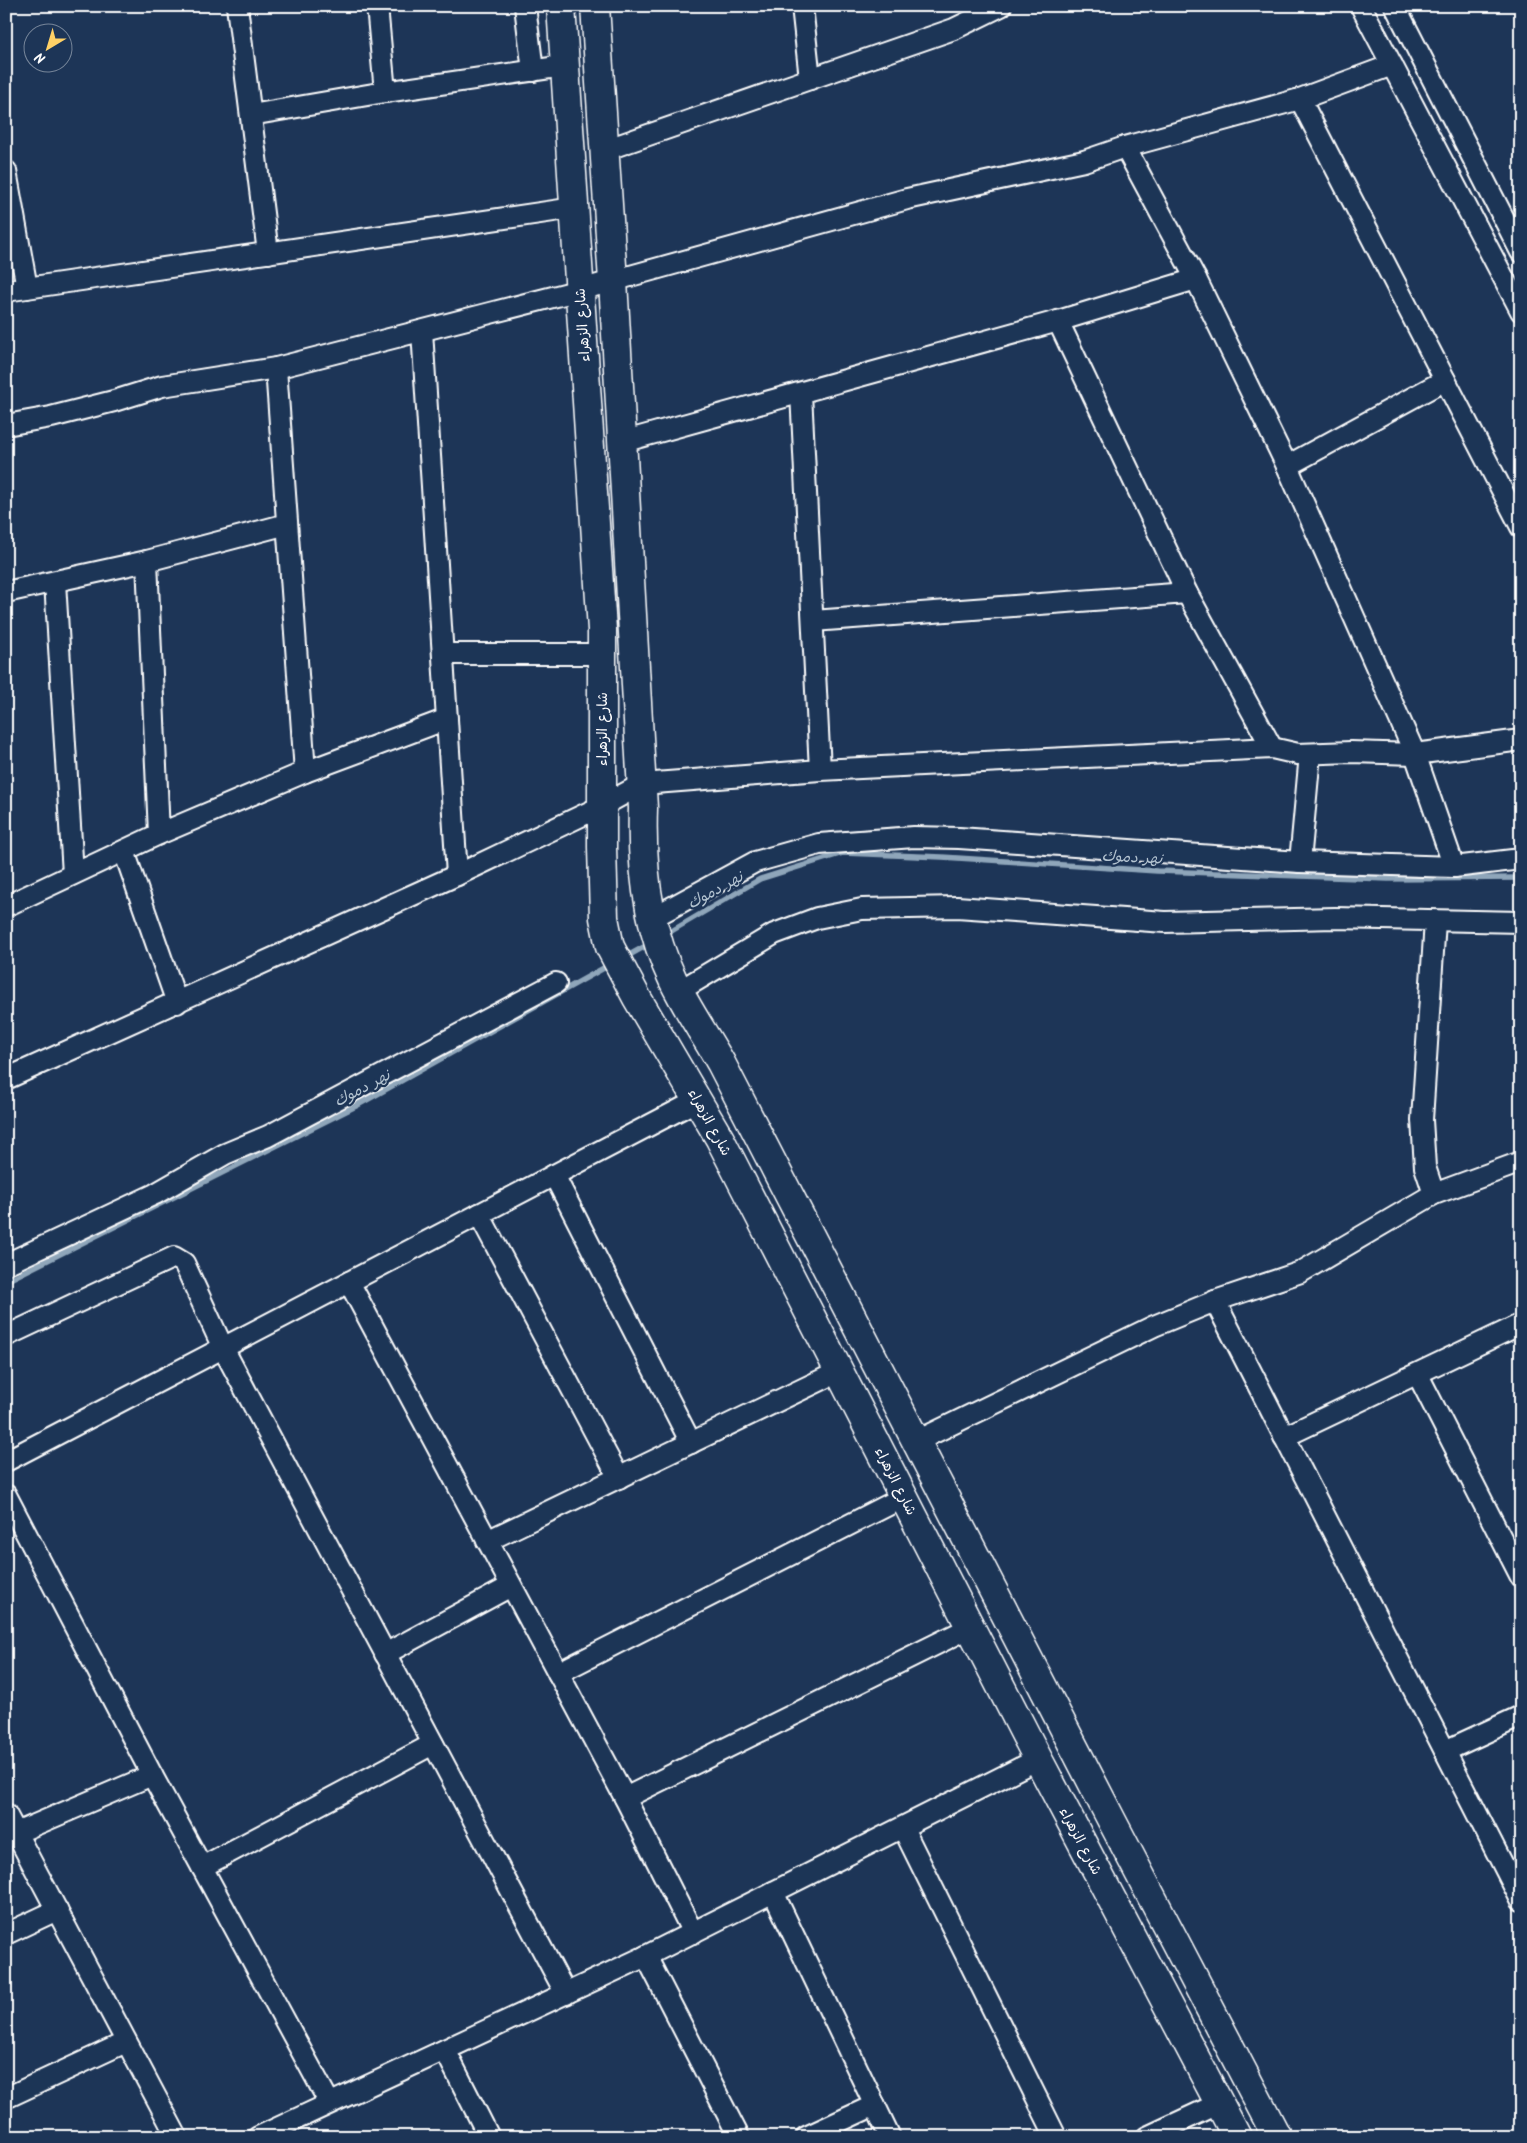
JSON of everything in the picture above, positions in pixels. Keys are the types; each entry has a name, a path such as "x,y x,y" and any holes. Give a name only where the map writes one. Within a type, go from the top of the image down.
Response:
{"main road":[{"name":"شارع الزهراء","path":"560,6 580,290 602,654 604,918 610,947 637,998 720,1139 1008,1702 1237,2137"},
{"path":"595,6 642,784 644,875 653,924 676,985 721,1063 1277,2137"},
{"path":"993,1671 1011,1665 1025,1652"},
{"path":"1008,1702 1020,1691 1044,1687"}],"street":[{"path":"237,6 268,253"},
{"path":"377,6 385,92"},
{"path":"525,6 533,70"},
{"path":"802,6 810,79"},
{"path":"1361,6 1521,311"},
{"path":"1395,6 1515,227 1521,252"},
{"path":"605,150 954,29 993,8"},
{"path":"6,425 51,417 162,386 276,368 580,290 907,199 1084,161 1125,147 1300,99 1392,64"},
{"path":"251,115 385,92 564,66"},
{"path":"1300,99 1521,527"},
{"path":"1125,147 1196,279 1287,466 1415,754 1454,867"},
{"path":"6,171 27,288"},
{"path":"6,291 574,208"},
{"path":"1486,242 1515,227"},
{"path":"622,442 801,393 1196,279"},
{"path":"1058,320 1187,593 1272,748"},
{"path":"422,331 457,875"},
{"path":"276,368 305,772"},
{"path":"1287,466 1446,380"},
{"path":"801,393 820,770"},
{"path":"6,592 147,561 286,524"},
{"path":"147,561 159,834"},
{"path":"55,582 60,698 73,874"},
{"path":"813,621 1187,593"},
{"path":"443,654 602,654"},
{"path":"6,906 159,834 305,772 447,719"},
{"path":"6,1079 457,875 602,806 642,784 820,770 1272,748 1298,754 1351,752 1415,754 1521,740"},
{"path":"1300,862 1310,754"},
{"path":"653,924 755,862 819,844 914,837 959,838 1300,862 1454,867 1521,859"},
{"path":"124,851 177,1002"},
{"path":"676,985 774,934 817,918 862,909 957,907 1166,922 1335,918 1521,922"},
{"path":"1434,921 1422,1120 1424,1167 1434,1194"},
{"path":"6,1264 154,1194 225,1154 268,1136 556,983"},
{"path":"6,1461 698,1100"},
{"path":"917,1441 1154,1326 1215,1301 1301,1272 1434,1194 1521,1162"},
{"path":"554,1175 691,1443"},
{"path":"479,1214 619,1478"},
{"path":"6,1336 174,1256 184,1263 223,1348 566,1994"},
{"path":"350,1282 625,1798 693,1932"},
{"path":"1215,1301 1521,1900"},
{"path":"1284,1436 1418,1375 1521,1324"},
{"path":"487,1542 840,1371"},
{"path":"1418,1375 1521,1577"},
{"path":"6,1495 152,1776 329,2102"},
{"path":"558,1673 904,1497"},
{"path":"385,1654 511,1586"},
{"path":"625,1798 971,1628"},
{"path":"1445,1751 1521,1716"},
{"path":"202,1867 433,1744"},
{"path":"258,2137 329,2102 646,1956 1038,1759"},
{"path":"16,1833 152,1776"},
{"path":"6,1814 176,2137"},
{"path":"903,1828 1056,2137"},
{"path":"773,1892 890,2137"},
{"path":"6,1934 57,1910"},
{"path":"646,1956 739,2137"},
{"path":"6,2098 126,2042"},
{"path":"445,2050 488,2137"},
{"path":"1147,2137 1220,2103"},
{"path":"806,2137 875,2106"}],"waterway":[{"name":"نهر دموك","path":"663,936 760,879 843,853 942,857 1157,871 1388,879 1521,878"},
{"name":"نهر دموك","path":"624,958 651,943"},
{"name":"نهر دموك","path":"6,1281 356,1106 611,964"}]}
